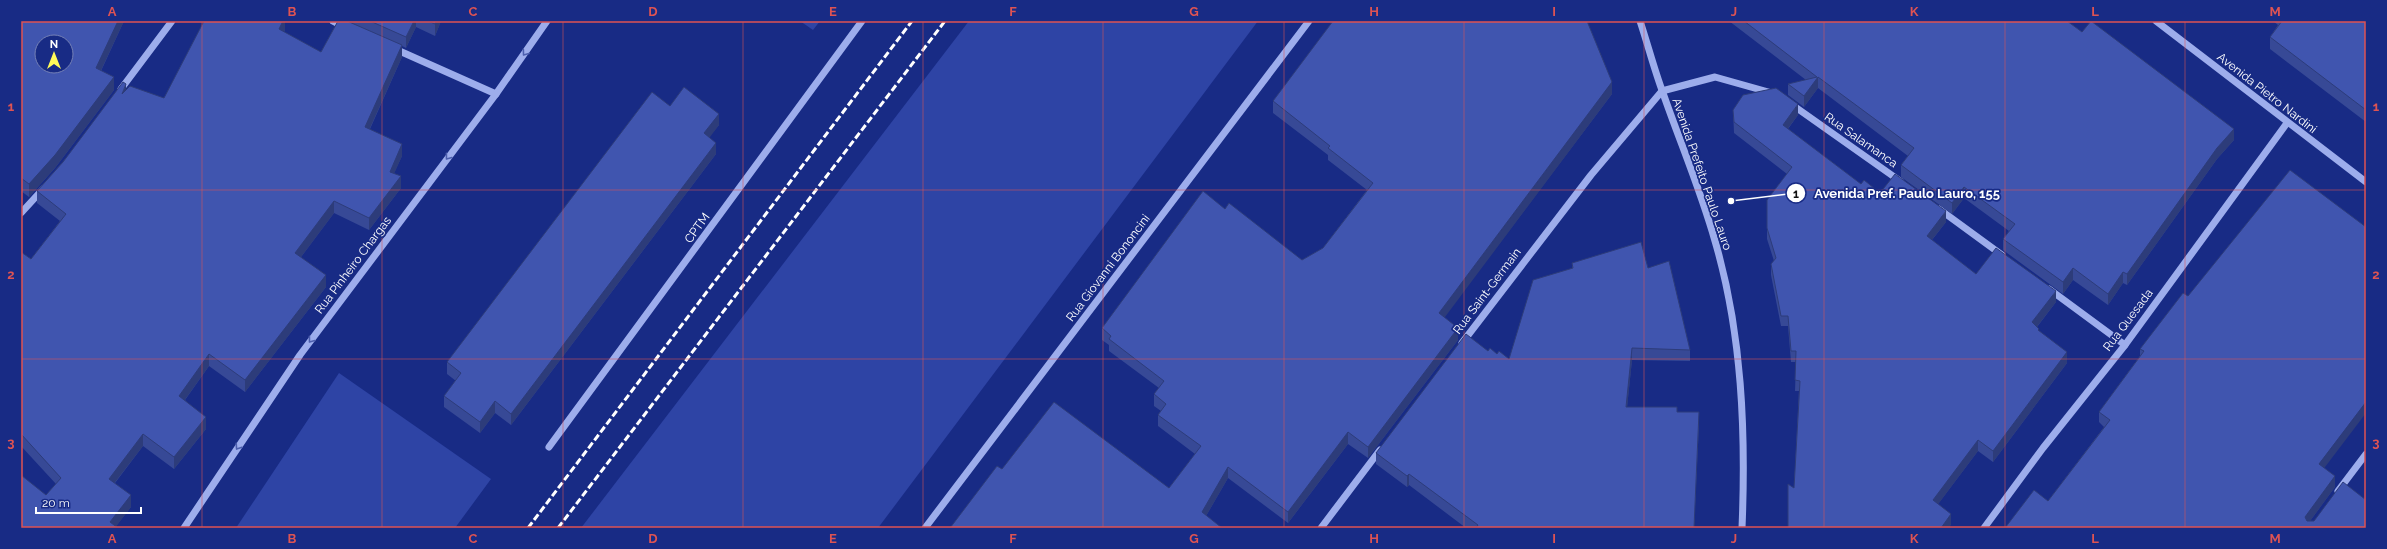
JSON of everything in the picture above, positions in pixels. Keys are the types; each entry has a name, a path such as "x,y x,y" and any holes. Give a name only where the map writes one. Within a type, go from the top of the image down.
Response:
{"street":[{"path":"116,96 172,21"},
{"path":"332,21 354,30"},
{"name":"Rua Pinheiro Chargas","path":"184,528 300,355 496,94 547,21"},
{"name":"CPTM","path":"549,447 862,21"},
{"name":"Rua Giovanni Bononcini","path":"925,528 1309,21"},
{"name":"Avenida Prefeito Paulo Lauro","path":"1640,21 1662,91 1715,241 1732,320 1743,432 1742,528"},
{"name":"Avenida Pietro Nardini","path":"2156,21 2287,123 2366,182"},
{"path":"389,46 496,94"},
{"path":"1662,91 1715,77 1778,94"},
{"name":"Rua Saint-Germain","path":"1456,351 1592,175 1662,91"},
{"name":"Rua Salamanca","path":"1784,99 1905,185"},
{"name":"Rua Quesada","path":"1984,528 2043,448 2125,345 2287,123"},
{"path":"21,213 50,181"},
{"path":"1931,203 2012,262"},
{"path":"2043,284 2125,345"},
{"path":"1321,528 1386,442"},
{"path":"2334,497 2366,454"}],"shaded area":[{"path":"800,21 820,21 813,30"},
{"path":"969,21 1258,21 878,528 581,528"},
{"path":"339,373 491,479 455,528 236,528"}],"building":[{"path":"21,21 118,21 96,68 114,77 55,155 29,184 21,178"},
{"path":"204,21 283,21 279,29 321,52 338,21 347,21 402,45 365,127 402,144 390,172 401,176 369,218 334,201 295,253 326,275 245,380 209,354 179,396 206,417 174,457 143,434 109,479 131,495 110,522 118,528 21,528 21,475 46,495 61,478 21,434 21,252 31,259 66,214 37,191 63,162 123,82 126,84 122,94 130,86 164,98"},
{"path":"370,21 414,21 406,37"},
{"path":"428,21 436,21 435,24"},
{"path":"1333,21 1587,21 1612,82 1439,313 1458,328 1368,447 1348,432 1288,512 1228,467 1202,512 1222,528 950,528 997,466 1002,469 1054,402 1169,488 1201,446 1158,415 1166,404 1154,394 1164,381 1109,339 1111,336 1102,328 1203,191 1225,209 1229,203 1302,260 1323,248 1373,183 1328,148 1330,146 1273,101"},
{"path":"1744,21 2067,21 2082,32 2091,21 2234,129 2217,148 2127,274 2123,272 2108,294 2073,268 2063,282 2003,239 2015,224 1964,187 1952,203 1901,165 1914,148 1818,77 1804,96 1788,84 1817,77"},
{"path":"2282,21 2366,21 2366,110 2270,37"},
{"path":"684,87 719,114 704,133 716,143 511,414 495,401 480,422 444,396 461,373 447,362 652,92 670,106"},
{"path":"1776,88 1798,104 1783,125 1861,184 1864,180 1880,193 1895,174 1946,211 1927,236 1976,274 1996,248 2056,291 2032,322 2039,329 2038,330 2067,352 1993,451 1978,440 1933,500 1951,514 1941,528 1788,528 1788,484 1794,488 1800,381 1795,380 1796,351 1791,351 1788,316 1781,316 1771,264 1776,258 1767,228 1767,200 1792,167 1734,122 1733,110 1743,95"},
{"path":"2290,170 2366,227 2366,402 2319,464 2335,476 2305,517 2307,521 2314,521 2343,482 2366,500 2366,528 2005,528 2034,490 2048,501 2110,420 2099,412 2144,351 2140,349 2183,293 2188,296"},
{"path":"1641,242 1648,268 1669,261 1690,350 1632,348 1626,407 1677,407 1677,412 1699,412 1694,528 1476,528 1478,525 1409,474 1407,476 1376,453 1466,334 1488,351 1490,348 1497,354 1499,351 1509,359 1533,280 1573,268 1572,263"}],"railway":[{"path":"528,528 912,21"},
{"path":"558,528 945,21"}],"place":[{"name":"Avenida Pref. Paulo Lauro, 155","path":"1731,201"}]}
